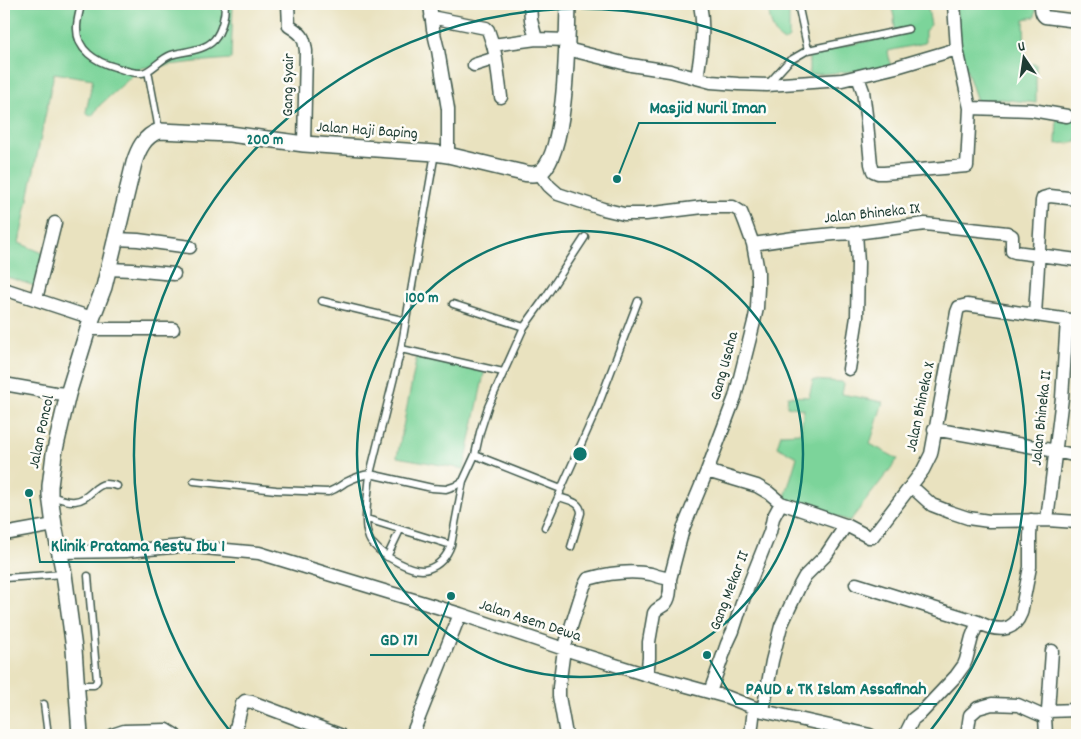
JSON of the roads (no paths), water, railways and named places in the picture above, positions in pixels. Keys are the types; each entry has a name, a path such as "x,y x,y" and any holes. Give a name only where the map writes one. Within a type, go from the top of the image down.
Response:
{"street":[{"name":"Gang Syair","path":"288,4 289,26 304,38 306,50 304,144"},
{"path":"530,4 531,20 536,39"},
{"path":"539,172 543,170 549,160 556,141 564,95 568,4"},
{"path":"697,78 702,50 702,15 700,4"},
{"path":"858,77 862,91 873,171 884,174 968,165 970,108 957,49 954,4"},
{"path":"1041,4 1041,12 1045,17 1077,21"},
{"path":"442,154 448,109 430,10 488,30 496,58 502,97"},
{"path":"493,45 536,39 567,44 631,65 670,71 710,82 767,85 842,80 858,77 957,49"},
{"path":"474,65 496,58"},
{"path":"970,108 1032,110 1067,116"},
{"name":"Jalan Haji Baping","path":"159,131 230,134 304,144 442,154 529,174 539,172"},
{"path":"90,324 104,287 138,153 148,136 159,131"},
{"name":"Gang Usaha","path":"539,172 549,186 558,194 624,214 646,214 703,207 734,207 741,212 753,244 758,271 757,308 735,397 683,530 670,579 669,600 656,609 654,613 649,642 647,675"},
{"path":"1072,320 1035,315 1043,198 1050,196 1077,199"},
{"path":"36,299 55,223"},
{"name":"Jalan Bhineka IX","path":"753,244 925,224 1007,233 1012,236 1012,251 1038,255"},
{"path":"849,369 857,317 858,263 856,233"},
{"path":"116,239 190,247"},
{"path":"1038,255 1077,260"},
{"path":"108,270 174,274"},
{"path":"4,289 36,299 90,324 173,329"},
{"name":"Jalan Bhineka X","path":"846,525 872,537 922,470 930,454 957,312 960,306 967,305 1035,315"},
{"name":"Jalan Bhineka II","path":"1047,520 1072,320"},
{"name":"Jalan Poncol","path":"80,735 74,649 64,574 54,525 50,480 68,394 90,324"},
{"path":"4,384 68,394"},
{"path":"934,429 1077,456"},
{"path":"707,471 757,486 781,503 846,525 826,555 805,576 781,626 751,735"},
{"path":"911,486 932,505 968,518 989,521 1047,520 1077,522"},
{"name":"Gang Mekar II","path":"710,692 744,597 770,532 773,518 781,503"},
{"path":"856,584 978,622 987,627 1006,629 1012,626 1019,618 1030,567 1031,520"},
{"path":"4,534 54,525"},
{"name":"Jalan Asem Dewa","path":"60,552 126,551 183,546 259,553 460,614 647,675 727,697 758,709 870,735"},
{"path":"566,735 559,696 564,649 584,586 588,579 604,574 624,572 652,574 660,578 670,579"},
{"path":"412,735 460,614"},
{"path":"905,735 913,719 956,676 964,665 978,622"},
{"path":"1046,735 1052,651"},
{"path":"232,735 235,732 244,701 252,702 340,735"},
{"path":"967,735 970,715 978,708 992,704 1018,705 1047,714 1077,710"},
{"path":"112,735 124,731 171,733"}],"lane":[{"path":"81,4 77,28 80,43 89,56 106,65 134,73 148,71 168,56 200,48 213,41 219,34 225,4"},
{"path":"798,4 808,50"},
{"path":"767,85 789,61 808,50 908,29"},
{"path":"148,71 159,131"},
{"path":"442,154 401,349 370,474 366,520 367,534 372,544 387,557 417,570 428,569 444,558 451,545 463,480 475,455 488,407 503,372 524,327 585,237"},
{"path":"322,301 406,321"},
{"path":"545,526 596,411 638,302"},
{"path":"453,304 524,327"},
{"path":"401,349 503,372"},
{"path":"475,455 561,489"},
{"path":"194,481 276,490 328,492 335,490 354,478 370,474 432,488 446,489 455,486 463,480"},
{"path":"50,495 64,500 75,501 88,497 96,488 104,484 117,486"},
{"path":"559,497 581,507 571,547"},
{"path":"366,520 451,545"},
{"path":"387,557 400,530"},
{"path":"4,578 64,574"},
{"path":"77,685 94,685 97,681 88,576"},
{"path":"44,704 48,735"}],"place":[{"name":"Masjid Nuril Iman","path":"617,179"},
{"name":"Klinik Pratama Restu Ibu 1","path":"29,493"},
{"name":"GD 171","path":"451,596"},
{"name":"PAUD & TK Islam Assafinah","path":"707,655"}]}
